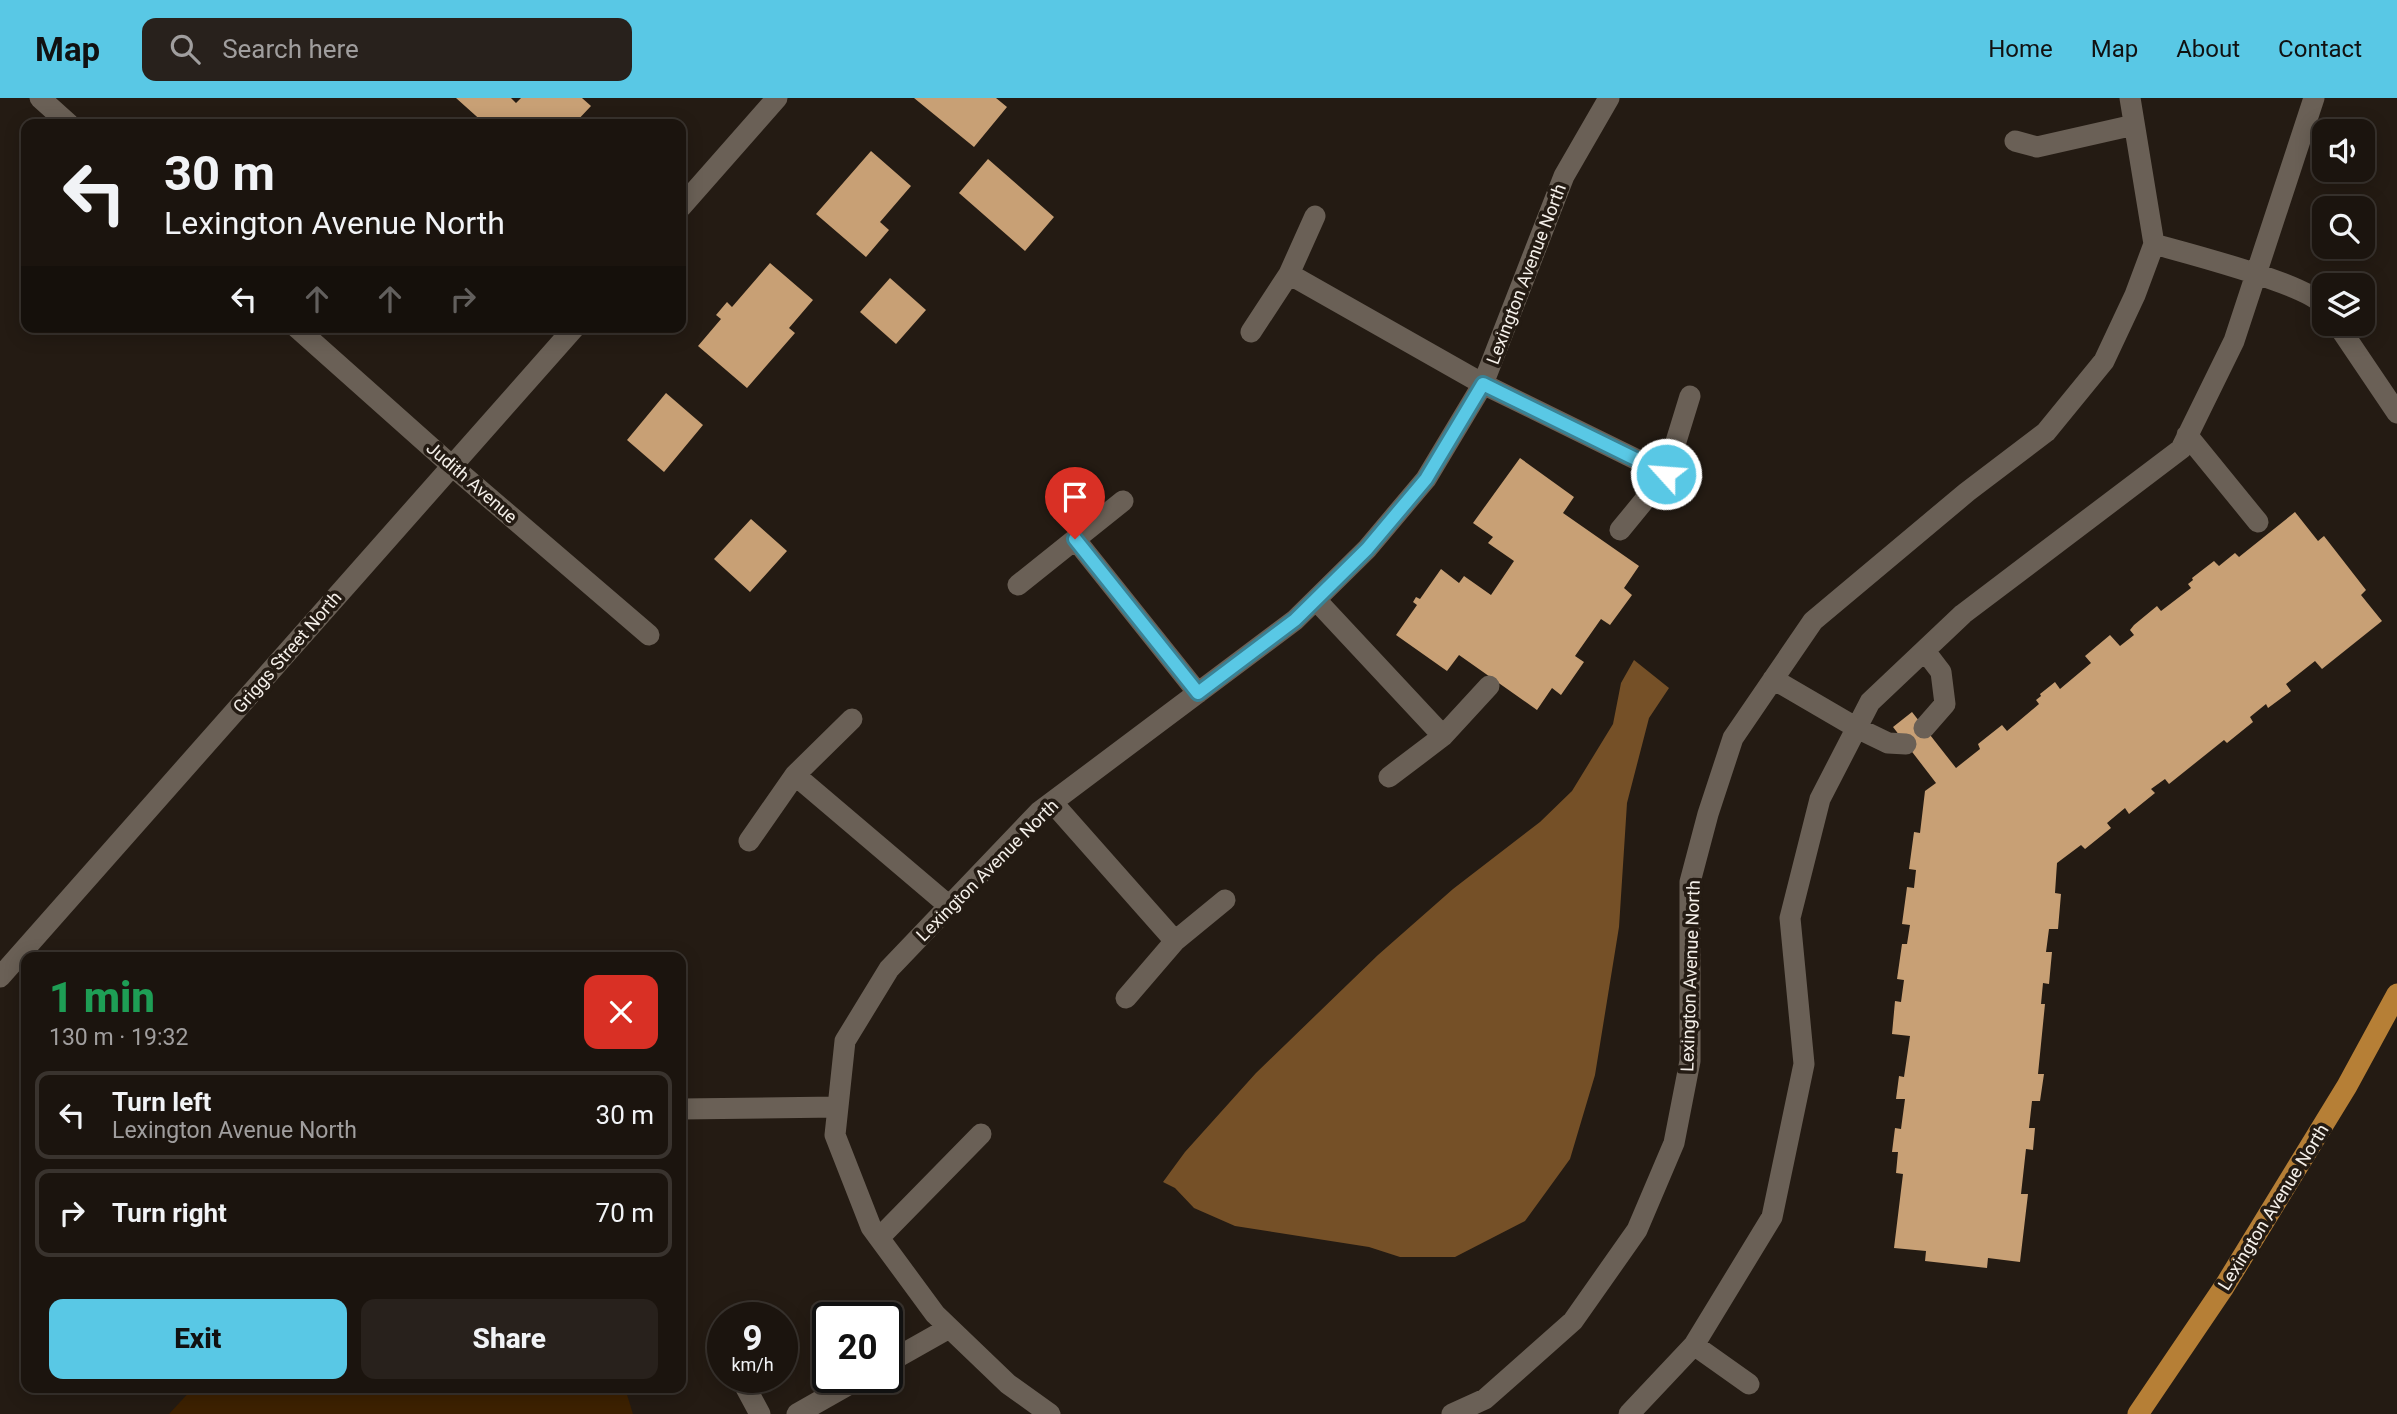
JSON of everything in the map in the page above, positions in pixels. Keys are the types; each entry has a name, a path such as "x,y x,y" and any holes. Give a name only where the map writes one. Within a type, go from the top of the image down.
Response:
{"main road":[{"name":"Lexington Avenue North","path":"2138,1414 2224,1287 2347,1086 2397,994"}],"street":[{"path":"40,98 63,119"},
{"path":"686,201 777,98"},
{"name":"Lexington Avenue North","path":"1050,1414 1008,1384 935,1314 871,1227 835,1135 845,1041 888,969 1039,812 1295,620 1367,549 1426,479 1483,384 1564,176 1609,98"},
{"name":"Lexington Avenue North","path":"1452,1414 1485,1399 1573,1321 1637,1230 1674,1143 1690,1061 1690,882 1708,814 1733,738 1813,621 1967,492 2046,432 2104,361 2136,295 2154,244 2130,98"},
{"path":"1629,1414 1694,1345 1772,1217 1804,1064 1790,918 1819,799 1870,702 1963,614 2181,449 2234,341 2314,98"},
{"path":"2015,141 2038,147 2134,125"},
{"path":"1251,332 1289,274 1315,216"},
{"path":"2154,244 2282,283 2312,296"},
{"path":"1289,274 1483,384 1666,474"},
{"name":"Judith Avenue","path":"303,333 452,466 649,635"},
{"name":"Griggs Street North","path":"22,952 570,333"},
{"path":"2345,336 2397,412"},
{"path":"1620,530 1666,474 1690,396"},
{"path":"2187,435 2258,522"},
{"path":"1018,585 1123,501"},
{"path":"1075,539 1198,693"},
{"path":"1316,600 1443,736"},
{"path":"1924,651 1941,672 1945,704 1924,729"},
{"path":"1773,679 1888,744 1906,744"},
{"path":"1389,777 1443,736 1489,687"},
{"path":"749,841 794,775 852,719"},
{"path":"794,775 948,905"},
{"path":"1052,802 1175,941"},
{"path":"1126,999 1175,941 1225,900"},
{"name":"Griggs Street North","path":"0,977 21,953"},
{"path":"686,1109 837,1107"},
{"path":"879,1238 981,1134"},
{"path":"903,1354 949,1328"},
{"path":"1694,1345 1749,1384"},
{"path":"749,1393 760,1414"},
{"path":"797,1414 834,1393"}],"shaded area":[{"path":"1634,660 1669,688 1649,718 1627,803 1619,927 1595,1075 1570,1159 1525,1221 1455,1257 1400,1257 1369,1247 1235,1226 1194,1208 1175,1188 1163,1182 1185,1152 1256,1073 1378,955 1453,889 1540,822 1572,791 1613,724 1621,683"},
{"path":"188,1393 627,1393 633,1414 169,1414"}],"building":[{"path":"456,98 511,98 516,103 521,98 582,98 591,106 579,119 479,119"},
{"path":"914,98 996,98 1007,107 974,147"},
{"path":"871,151 911,186 880,222 889,230 866,257 816,214"},
{"path":"988,159 1054,217 1025,251 959,193"},
{"path":"770,263 813,300 789,328 795,333 747,388 698,346 721,319 716,315 727,302 732,307"},
{"path":"890,278 926,310 896,344 860,312"},
{"path":"666,393 703,425 664,472 627,440"},
{"path":"1520,458 1574,497 1563,513 1639,566 1624,588 1632,595 1610,625 1601,619 1575,656 1584,662 1561,695 1552,688 1537,710 1459,655 1447,671 1396,635 1417,605 1413,602 1416,597 1420,599 1441,569 1459,583 1464,576 1491,595 1514,561 1488,543 1493,537 1473,523"},
{"path":"2295,512 2318,541 2324,536 2366,590 2361,595 2382,621 2322,669 2315,661 2286,684 2291,691 2268,708 2266,704 2250,717 2253,722 2227,743 2224,740 2169,784 2165,779 2151,789 2155,793 2129,814 2125,808 2107,823 2111,828 2085,849 2081,845 2057,863 2055,893 2061,894 2058,929 2049,929 2046,952 2052,952 2049,984 2043,983 2041,1004 2045,1004 2038,1074 2044,1074 2040,1101 2032,1101 2029,1128 2035,1128 2033,1150 2026,1149 2021,1194 2028,1194 2020,1262 1988,1258 1987,1268 1925,1261 1926,1251 1894,1248 1903,1174 1896,1173 1898,1152 1892,1152 1895,1128 1901,1129 1905,1099 1896,1099 1899,1076 1904,1077 1910,1036 1892,1034 1895,1001 1901,1002 1904,980 1897,979 1902,944 1907,944 1910,925 1902,924 1907,887 1914,888 1916,870 1909,869 1914,832 1920,833 1925,791 1936,783 1893,727 1912,712 1956,768 1980,749 1978,744 2002,725 2007,731 2039,704 2036,700 2040,694 2055,682 2060,689 2091,663 2085,656 2110,635 2120,646 2134,635 2130,630 2134,625 2157,606 2161,611 2191,588 2188,584 2192,578 2214,561 2219,566 2235,553 2239,557"},
{"path":"751,519 787,551 750,592 714,559"}],"route":[{"path":"1075,539 1198,693 1295,620 1367,549 1426,479 1483,384 1666,474"}]}
